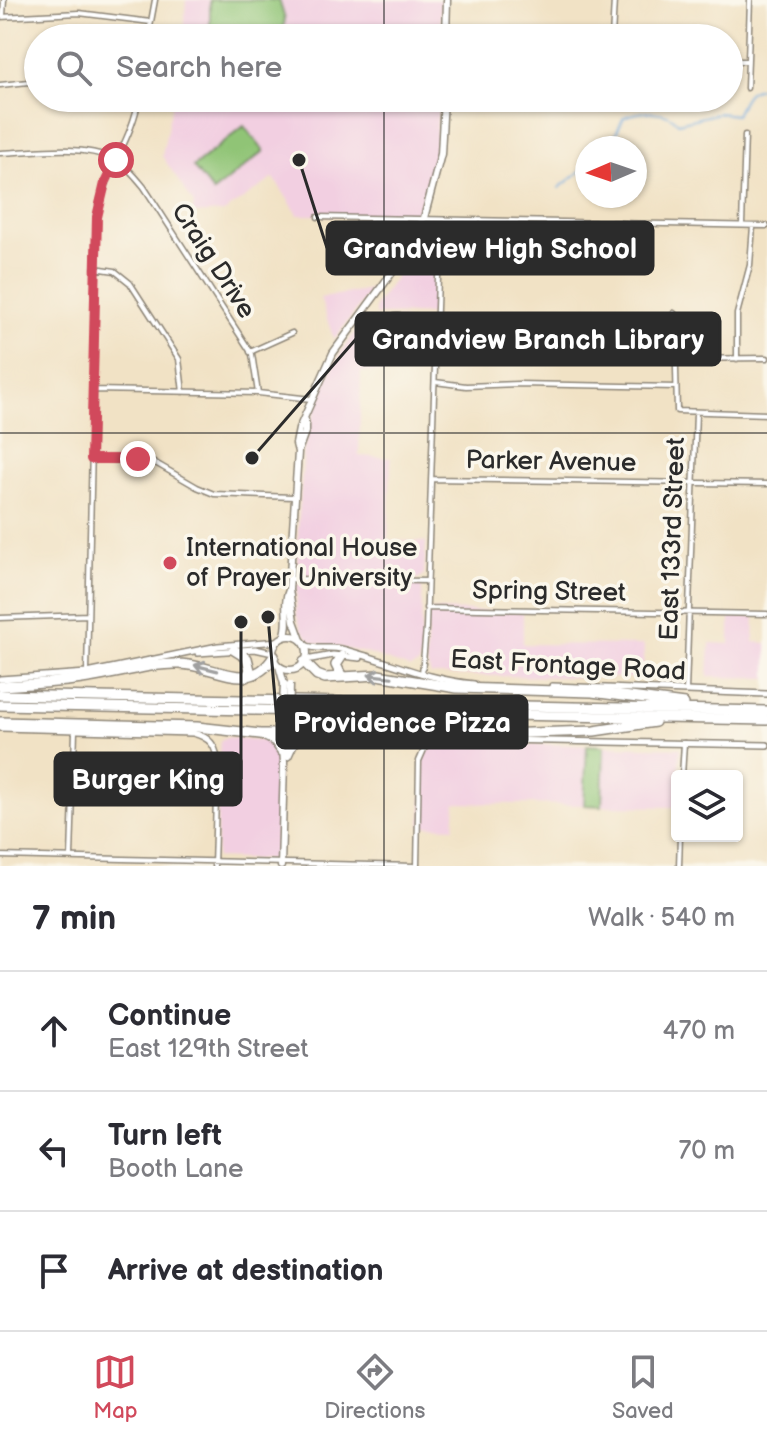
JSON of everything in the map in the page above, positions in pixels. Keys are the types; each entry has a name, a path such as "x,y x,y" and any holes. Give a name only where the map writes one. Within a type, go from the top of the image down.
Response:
{"highway":[{"path":"234,650 247,658 250,670 246,677"},
{"path":"0,686 74,680 170,664 194,665 246,677 260,673 274,655"},
{"path":"342,656 336,665 342,677"},
{"path":"305,661 321,677 378,675 468,689 604,693 692,705 707,710"},
{"path":"0,695 767,711"},
{"path":"0,705 767,720"},
{"path":"0,725 197,727 260,734 285,731 303,734 559,734 693,718"},
{"path":"260,734 275,741 284,756 303,734"}],"main road":[{"path":"446,24 447,0"},
{"path":"287,684 274,655 288,625 286,599 290,579 299,429 333,353 402,259 424,218 439,162 443,112"},
{"path":"281,864 287,684 295,669 305,661 289,590"},
{"path":"281,639 293,636 303,642"},
{"path":"279,666 295,669"}],"street":[{"path":"4,0 2,16 79,13 151,22 155,0"},
{"path":"613,24 614,0"},
{"path":"747,88 750,0"},
{"path":"743,61 748,61"},
{"path":"0,85 24,82"},
{"path":"87,673 98,206 105,183 133,126 136,112"},
{"path":"742,225 745,135"},
{"path":"0,153 73,151 116,160"},
{"name":"Craig Drive","path":"116,160 144,187 250,352 256,370 258,393"},
{"path":"318,217 767,226"},
{"path":"422,674 440,220"},
{"path":"500,221 500,256"},
{"path":"559,255 560,222"},
{"path":"620,223 620,256"},
{"path":"737,359 737,314 750,265 753,226"},
{"path":"95,268 115,271 130,283 179,359 183,392"},
{"path":"669,322 674,313"},
{"path":"357,319 437,317 669,322 675,327 676,387 466,386 435,382"},
{"path":"250,352 292,333"},
{"path":"676,359 767,358"},
{"name":"East 133rd Street","path":"676,387 677,411 696,413 686,693"},
{"path":"93,390 258,393 311,399"},
{"path":"696,413 767,414"},
{"path":"91,459 152,461 214,494 293,497"},
{"name":"Parker Avenue","path":"431,479 767,484"},
{"path":"290,579 427,581"},
{"name":"Spring Street","path":"426,608 767,614"},
{"path":"0,618 88,615"},
{"path":"0,679 87,673 218,646 281,639"},
{"name":"East Frontage Road","path":"303,642 315,649 339,648 444,680 477,685 767,694"},
{"path":"189,654 260,650 274,655"},
{"name":"East Frontage Road","path":"305,661 342,656 369,659"},
{"path":"0,725 205,736 214,745 217,763 214,863"},
{"path":"71,857 75,731"},
{"path":"0,856 152,863 415,866 419,761 426,745 441,739 767,745"},
{"path":"682,770 684,743"},
{"path":"679,866 680,842"}],"shaded area":[{"path":"186,0 441,0 440,24 184,24"},
{"path":"170,112 438,112 434,164 418,212 413,216 298,215 274,178 224,212 192,214 194,204 162,156"},
{"path":"413,253 436,258 432,314 375,315 375,306"},
{"path":"372,289 334,340 320,298"},
{"path":"404,319 401,373 361,372 359,456 391,458 388,540 426,542 424,575 420,579 299,577 298,527 304,448 320,392 344,347 363,322"},
{"path":"302,582 422,585 421,656 418,665 410,668 366,653 312,642 301,629 296,613 297,585"},
{"path":"432,610 523,612 523,644 644,645 643,678 431,675 426,662 428,614"},
{"path":"730,616 755,617 754,642 767,643 767,678 708,677 710,643 730,644"},
{"path":"226,737 271,741 279,753 273,860 216,858 220,741"},
{"path":"441,743 587,745 584,805 456,803 454,827 421,826 424,759 428,750"},
{"path":"604,746 680,748 679,770 671,770 671,807 602,806"}],"green space":[{"path":"210,0 279,0 285,19 284,24 210,24"},
{"path":"244,126 264,151 213,192 193,167"},
{"path":"587,745 604,746 602,806 584,805"}],"waterway":[{"path":"743,100 749,92 767,88"},
{"path":"615,136 624,117 645,112"},
{"path":"645,112 667,115 678,123 719,113 736,115 737,112"},
{"path":"559,188 575,175"}],"place":[{"name":"Grandview High School","path":"299,160"},
{"name":"Grandview Branch Library","path":"252,458"},
{"name":"International House of Prayer University","path":"170,563"},
{"name":"Providence Pizza","path":"268,617"},
{"name":"Burger King","path":"241,622"}],"route":[{"path":"116,160 105,183 97,217 91,459 138,459"}]}
